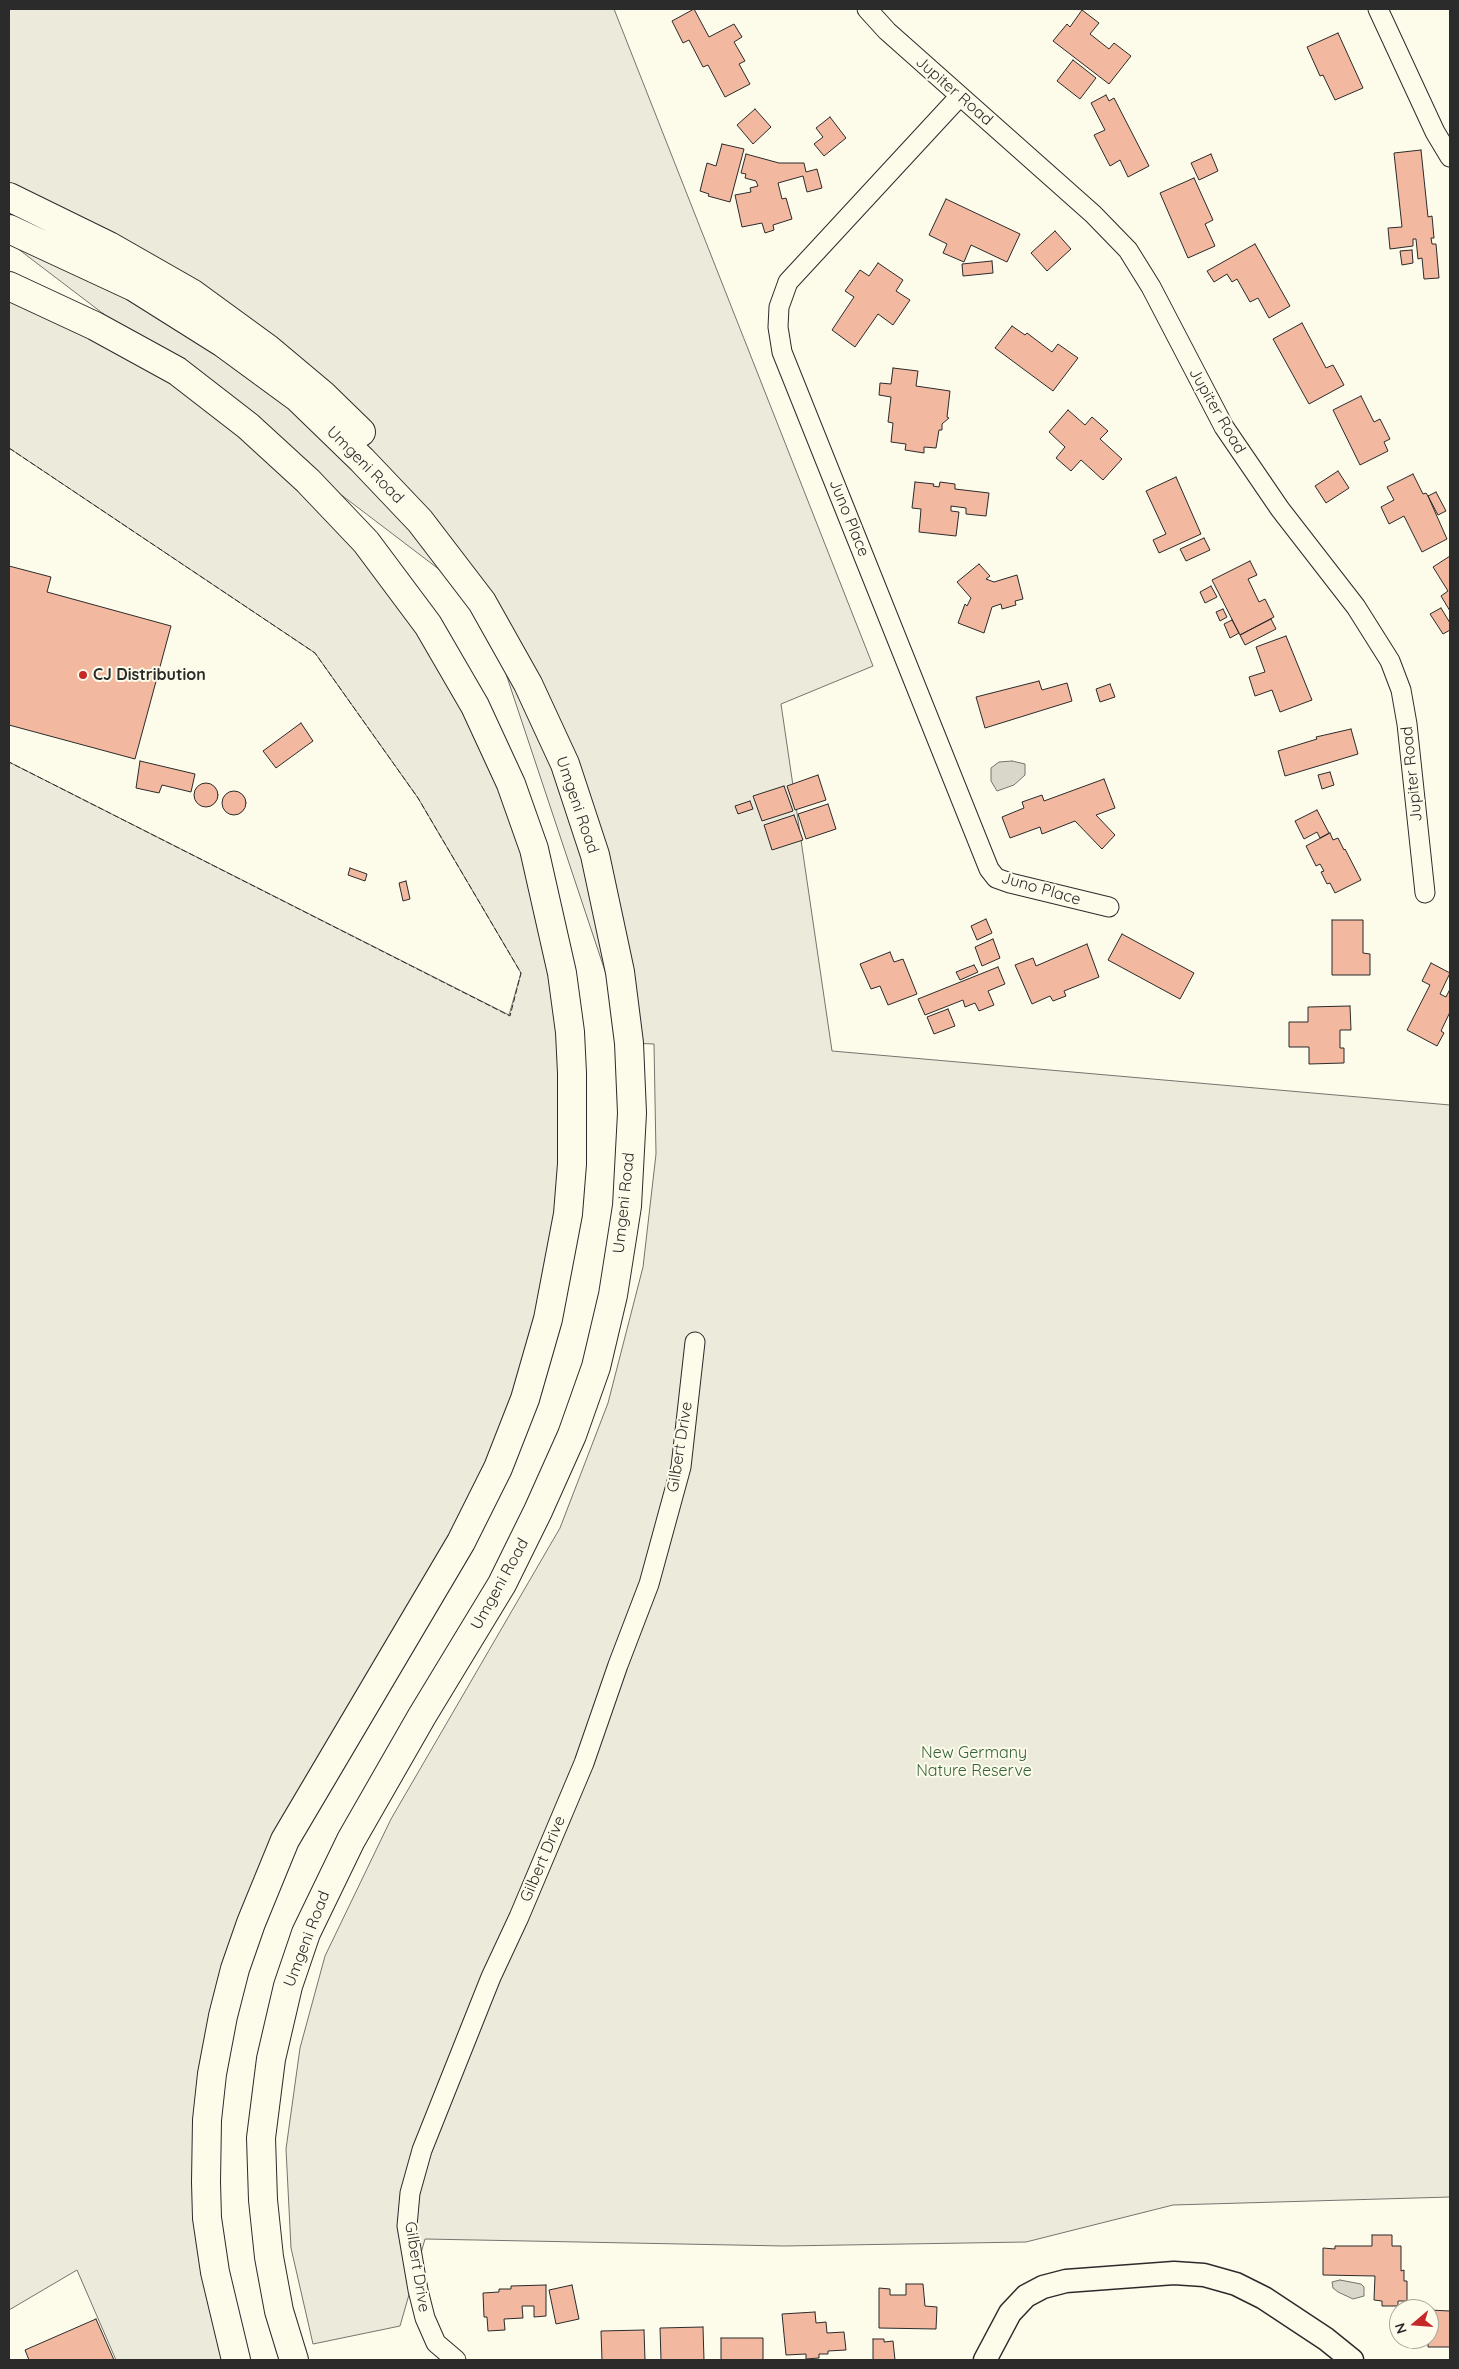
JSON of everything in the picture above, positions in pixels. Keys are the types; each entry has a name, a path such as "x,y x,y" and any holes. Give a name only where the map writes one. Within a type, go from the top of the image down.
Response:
{"highway":[{"path":"9,197 109,246 193,294 267,348 323,395 374,446 420,503 482,602"},
{"name":"Umgeni Road","path":"9,229 134,287 223,343 298,398 362,460 420,521 482,602 528,684 565,764 596,855 620,972 629,1043 632,1113 626,1206 613,1295 596,1367 568,1443 538,1511 502,1584 402,1749 351,1840 306,1933 288,1986 271,2059 262,2138 263,2200 269,2257 279,2311 294,2360"},
{"path":"9,286 95,326 176,371 248,426 308,481 366,542 428,625 475,706 511,784 534,849 562,973 570,1032 572,1164 568,1214 548,1319 526,1399 498,1468 461,1542 285,1840 251,1923 235,1969 222,2016 212,2074 207,2120 207,2218 215,2272 236,2360"},
{"path":"9,298 176,371"}],"street":[{"name":"Jupiter Road","path":"867,9 887,31 1093,214 1128,250 1151,287 1224,427 1280,509 1356,607 1390,661 1401,690 1407,724 1425,893"},
{"path":"1378,9 1450,158"},
{"name":"Juno Place","path":"960,96 788,282 779,307 778,327 782,352 989,869 996,878 1010,883 1108,907"},
{"name":"Gilbert Drive","path":"456,2360 436,2343 425,2318 407,2226 410,2193 422,2150 491,1977 584,1763 618,1664 649,1584 680,1467 695,1342"},
{"path":"985,2360 1010,2312 1026,2296 1043,2286 1066,2281 1174,2273 1204,2275 1236,2284 1272,2303 1326,2339 1352,2360"}],"green space":[{"name":"New Germany Nature Reserve","path":"9,9 614,9 873,666 781,704 832,1051 1450,1105 1450,2197 1173,2205 1026,2242 784,2246 425,2239 400,2326 313,2344 291,2248 286,2149 300,2048 325,1956 391,1819 560,1528 608,1403 643,1267 656,1154 654,1044 629,1043 482,602 9,242"},
{"path":"9,300 174,374 365,546 510,789 560,980 564,1214 524,1400 281,1842 205,2121 235,2360 116,2360 77,2270 9,2310 9,762 509,1015 521,973 418,798 315,653 9,448"}],"shaded area":[{"path":"1012,761 1025,764 1025,775 1014,785 997,791 991,781 991,768 999,762"},
{"path":"1340,2280 1361,2284 1364,2287 1364,2296 1353,2299 1338,2292 1333,2288 1332,2282"}],"building":[{"path":"694,9 709,37 734,24 742,37 734,42 745,61 739,64 750,84 725,97 708,65 703,67 689,40 683,43 672,21"},
{"path":"1082,10 1099,23 1090,34 1109,49 1114,43 1131,56 1109,84 1053,41 1067,24 1070,27"},
{"path":"1338,33 1363,88 1335,100 1323,75 1320,76 1307,47"},
{"path":"1073,60 1096,78 1080,99 1057,81"},
{"path":"1106,95 1109,101 1114,98 1149,166 1128,177 1120,160 1110,166 1094,135 1105,130 1091,103"},
{"path":"755,109 771,127 753,144 737,125"},
{"path":"830,117 846,138 824,156 814,144 823,137 816,128"},
{"path":"722,144 744,149 730,202 708,196 709,194 700,191 707,163 716,166"},
{"path":"1421,150 1428,217 1432,216 1434,238 1431,238 1432,244 1436,244 1439,278 1424,279 1422,258 1418,259 1416,239 1413,239 1413,246 1390,249 1388,228 1402,227 1394,153"},
{"path":"746,154 779,163 804,163 806,172 817,169 822,188 807,192 803,176 778,183 782,199 786,198 792,219 773,225 774,230 765,233 762,223 742,227 735,195 751,192 750,188 758,186 756,181 745,178 746,174 741,173"},
{"path":"1211,154 1218,171 1199,180 1191,163"},
{"path":"1194,178 1213,220 1205,224 1215,246 1188,258 1160,193"},
{"path":"946,199 1020,234 1007,262 971,245 964,262 943,253 947,244 929,235"},
{"path":"1055,231 1071,249 1047,271 1031,253"},
{"path":"1255,244 1290,306 1269,318 1258,298 1250,302 1237,279 1232,282 1227,274 1214,282 1207,271"},
{"path":"1412,250 1413,263 1402,265 1400,251"},
{"path":"992,261 993,273 963,276 962,264"},
{"path":"878,263 903,280 896,291 910,300 893,325 878,314 855,347 832,330 854,297 845,291 860,270 869,276"},
{"path":"1302,323 1326,368 1333,365 1344,385 1309,404 1273,339"},
{"path":"1012,326 1025,335 1027,333 1052,352 1058,344 1078,358 1053,391 995,348"},
{"path":"893,368 918,371 916,386 950,391 947,417 949,418 942,424 942,430 939,430 936,448 924,447 924,453 905,450 906,444 891,442 893,423 888,422 891,397 879,395 880,383 891,384"},
{"path":"1361,396 1374,422 1380,419 1390,439 1384,442 1388,451 1360,465 1333,410"},
{"path":"1068,410 1085,425 1092,417 1108,431 1100,439 1122,459 1103,480 1081,460 1071,471 1056,458 1065,447 1049,432"},
{"path":"1338,471 1349,488 1326,503 1315,486"},
{"path":"1413,474 1423,494 1426,493 1428,496 1447,539 1422,552 1404,516 1389,524 1381,507 1394,500 1387,487"},
{"path":"1176,477 1201,534 1159,553 1153,540 1166,534 1146,491"},
{"path":"915,482 934,484 933,486 939,487 940,482 955,484 955,489 989,493 986,516 966,514 966,508 951,506 951,511 959,512 956,536 919,532 921,509 912,508"},
{"path":"1436,492 1446,511 1438,515 1428,496"},
{"path":"1204,538 1210,550 1186,561 1180,549"},
{"path":"1450,556 1450,611 1441,596 1448,591 1433,567"},
{"path":"1250,561 1257,575 1248,579 1259,602 1265,599 1274,617 1240,635 1212,580"},
{"path":"979,564 990,576 986,579 994,582 1017,575 1023,599 1015,601 1016,605 1002,609 1001,604 992,607 984,633 958,623 965,604 967,606 971,598 957,582"},
{"name":"CJ Distribution","path":"9,566 51,577 47,592 171,626 135,759 9,725"},
{"path":"1211,586 1217,597 1205,603 1200,592"},
{"path":"1441,608 1450,623 1450,630 1443,634 1430,614"},
{"path":"1223,609 1227,617 1220,621 1216,612"},
{"path":"1271,619 1276,629 1245,645 1240,635"},
{"path":"1232,620 1239,633 1230,638 1224,624"},
{"path":"1286,636 1312,700 1280,712 1272,690 1255,696 1249,677 1265,672 1256,647"},
{"path":"1039,681 1042,690 1067,683 1072,701 985,728 976,697"},
{"path":"1110,684 1115,697 1100,702 1096,689"},
{"path":"301,723 313,741 276,768 263,751"},
{"path":"1351,729 1358,754 1285,776 1278,751 1317,739 1316,737"},
{"path":"140,761 195,774 191,792 162,785 159,793 136,788"},
{"path":"1330,772 1334,785 1322,789 1318,775"},
{"path":"818,775 826,800 795,810 787,786"},
{"path":"1104,779 1115,808 1096,815 1115,835 1102,849 1075,821 1042,834 1040,827 1010,838 1002,817 1024,808 1022,802 1042,795 1044,801"},
{"path":"206,783 211,784 217,790 217,800 211,806 206,807 201,806 195,800 194,795 195,790 201,784"},
{"path":"784,786 793,811 762,821 753,796"},
{"path":"234,791 239,792 245,798 245,808 239,814 234,815 229,814 223,808 222,803 223,798 229,792"},
{"path":"750,801 753,809 738,814 735,806"},
{"path":"828,804 836,829 806,839 798,814"},
{"path":"1317,810 1329,833 1320,838 1317,832 1304,839 1295,821"},
{"path":"794,815 803,840 772,850 764,825"},
{"path":"1330,833 1333,840 1338,838 1361,880 1335,893 1330,883 1327,884 1321,872 1324,871 1320,864 1316,866 1306,846"},
{"path":"350,868 367,874 365,881 348,875"},
{"path":"406,881 410,899 403,901 399,883"},
{"path":"986,919 992,933 977,940 971,926"},
{"path":"1332,920 1363,920 1363,953 1370,954 1370,975 1332,975"},
{"path":"1122,934 1194,973 1180,999 1108,960"},
{"path":"993,939 1000,958 982,966 975,947"},
{"path":"1087,944 1099,977 1064,991 1066,996 1053,1001 1050,996 1032,1004 1015,965 1033,958 1036,966"},
{"path":"890,952 894,962 903,959 917,994 888,1005 880,986 871,989 860,964"},
{"path":"1431,963 1450,973 1440,994 1446,997 1450,989 1450,1012 1441,1031 1444,1033 1437,1046 1407,1030 1430,985 1422,981"},
{"path":"974,965 978,972 960,980 956,972"},
{"path":"998,967 1005,984 988,991 994,1005 979,1011 975,1003 965,1007 963,1000 925,1015 918,999"},
{"path":"1350,1006 1351,1030 1340,1030 1340,1048 1344,1048 1344,1063 1309,1064 1309,1047 1289,1047 1289,1022 1308,1022 1308,1007"},
{"path":"948,1009 955,1026 934,1034 927,1017"},
{"path":"1372,2235 1392,2235 1392,2246 1401,2246 1401,2271 1404,2270 1404,2281 1407,2281 1407,2299 1389,2299 1389,2306 1382,2306 1382,2301 1374,2300 1375,2276 1323,2275 1323,2248 1335,2249 1335,2246 1372,2246"},
{"path":"906,2284 923,2284 925,2306 937,2307 936,2329 879,2328 879,2288 890,2289 890,2295 906,2295"},
{"path":"546,2285 546,2316 534,2317 534,2306 522,2306 523,2318 504,2319 505,2330 488,2331 487,2317 484,2317 483,2293 499,2292 499,2289 511,2289 511,2286"},
{"path":"572,2285 579,2319 556,2324 549,2290"},
{"path":"1439,2310 1450,2311 1450,2347 1439,2347"},
{"path":"815,2312 816,2323 826,2322 827,2333 844,2332 846,2350 828,2351 828,2354 819,2354 819,2358 806,2359 806,2354 786,2355 782,2314"},
{"path":"96,2319 114,2360 29,2360 25,2350"},
{"path":"703,2327 704,2360 661,2360 660,2328"},
{"path":"644,2330 645,2360 602,2360 601,2331"},
{"path":"721,2338 763,2338 763,2360 721,2360"},
{"path":"873,2339 884,2339 884,2342 893,2341 895,2360 873,2360"}],"fence":[{"path":"9,448 315,653 418,798 521,973 510,1016 9,762"}],"place":[{"name":"CJ Distribution","path":"83,675"}]}
